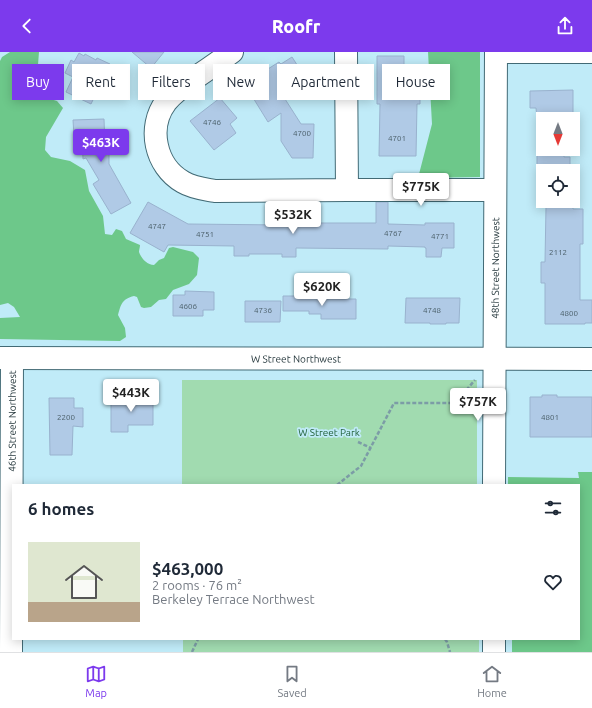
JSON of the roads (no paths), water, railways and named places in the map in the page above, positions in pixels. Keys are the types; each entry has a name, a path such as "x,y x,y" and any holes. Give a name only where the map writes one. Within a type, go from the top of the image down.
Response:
{"street":[{"path":"232,52 178,90 162,108 156,125 156,142 161,159 170,172 190,186 215,191 495,190"},
{"path":"346,52 347,190"},
{"path":"496,52 592,52"},
{"name":"48th Street Northwest","path":"494,484 496,52"},
{"name":"W Street Northwest","path":"6,358 592,360"},
{"name":"46th Street Northwest","path":"6,358 11,652"},
{"path":"494,640 494,652"}],"park label":[{"name":"W Street Park","path":"329,432"}]}
